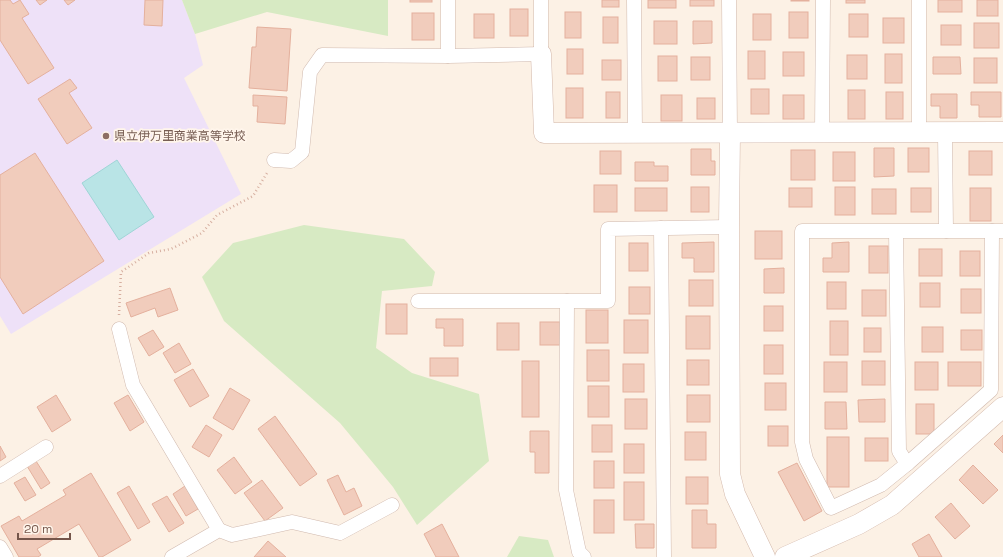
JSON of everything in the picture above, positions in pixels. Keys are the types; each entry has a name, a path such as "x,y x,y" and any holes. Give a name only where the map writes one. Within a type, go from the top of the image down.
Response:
{"street":[{"path":"448,0 448,56"},
{"path":"541,0 541,54 544,133 1003,132"},
{"path":"634,0 635,133"},
{"path":"729,0 730,133 728,227 730,474 736,494 765,557"},
{"path":"822,133 823,0"},
{"path":"919,0 919,132"},
{"path":"274,160 291,161 302,152 310,72 322,56 541,54"},
{"path":"945,132 946,231"},
{"path":"418,301 608,301 608,229 728,227"},
{"path":"661,228 664,557"},
{"path":"802,231 946,231 998,231 991,390 881,485 831,508 806,459 802,442 802,231"},
{"path":"896,231 899,451 907,464"},
{"path":"567,301 566,490 579,552 584,557"},
{"path":"119,329 133,385 219,530 232,535 292,522 340,533 392,505"},
{"path":"785,557 859,524 892,505 1003,407"},
{"path":"0,476 46,447"},
{"path":"172,557 219,530"},
{"path":"0,546 6,557"}],"path":[{"path":"119,329 122,272 149,253 171,248 202,233 217,215 253,196 274,160"}],"shaded area":[{"name":"県立伊万里商業高等学校","path":"0,0 182,0 195,34 203,65 184,78 241,194 11,334 0,316"}],"green space":[{"path":"182,0 388,0 388,36 267,12 195,34"},
{"path":"304,225 404,239 435,272 432,286 382,291 376,348 412,373 479,394 489,461 417,525 393,487 340,423 224,321 202,277 233,243"},
{"path":"519,536 548,540 554,557 507,557"}],"water":[{"path":"117,160 154,217 119,240 82,183"}],"building":[{"path":"0,0 10,0 13,4 20,0 29,14 22,18 54,68 28,84 0,40"},
{"path":"36,0 47,0 40,5"},
{"path":"64,0 75,0 68,5"},
{"path":"145,0 163,0 162,26 144,25"},
{"path":"410,0 432,0 432,2 410,2"},
{"path":"602,0 619,0 619,7 602,7"},
{"path":"648,0 676,0 676,8 648,8"},
{"path":"690,0 714,0 714,6 690,6"},
{"path":"809,0 809,1 791,1"},
{"path":"846,0 865,0 865,3 846,3"},
{"path":"938,0 962,0 962,12 938,12"},
{"path":"977,0 998,0 998,16 977,16"},
{"path":"510,9 528,9 528,36 510,36"},
{"path":"565,12 581,12 581,38 565,38"},
{"path":"789,12 808,12 808,38 789,38"},
{"path":"412,13 434,13 434,40 412,40"},
{"path":"474,14 494,14 494,38 474,38"},
{"path":"753,14 771,14 771,40 753,40"},
{"path":"849,14 868,14 868,37 849,37"},
{"path":"603,17 618,17 618,43 603,43"},
{"path":"883,18 904,18 904,43 883,43"},
{"path":"654,21 677,21 677,44 654,44"},
{"path":"693,21 712,21 712,43 693,44"},
{"path":"974,23 999,23 999,48 974,48"},
{"path":"941,25 961,25 961,45 941,45"},
{"path":"257,27 291,29 287,91 249,88 252,47 256,47"},
{"path":"567,49 583,49 583,74 567,74"},
{"path":"748,51 765,51 765,79 748,79"},
{"path":"783,52 804,52 804,76 783,76"},
{"path":"885,54 902,54 902,83 885,83"},
{"path":"847,55 867,55 867,79 847,79"},
{"path":"658,56 677,56 677,81 658,81"},
{"path":"691,57 710,57 710,80 691,80"},
{"path":"933,57 960,57 961,74 933,74"},
{"path":"974,58 997,58 997,83 974,83"},
{"path":"602,60 621,60 621,80 602,80"},
{"path":"70,79 77,88 69,93 92,128 67,144 38,99"},
{"path":"566,88 583,88 583,118 566,118"},
{"path":"751,89 769,89 769,114 751,114"},
{"path":"848,90 865,90 865,119 848,119"},
{"path":"606,92 620,92 620,118 606,118"},
{"path":"886,92 903,92 903,119 886,119"},
{"path":"971,92 1001,92 1001,117 979,117 979,105 971,105"},
{"path":"931,94 957,94 957,118 940,118 940,106 931,106"},
{"path":"253,95 287,97 285,124 257,122 258,106 253,106"},
{"path":"661,95 682,95 682,121 661,121"},
{"path":"783,95 804,95 804,119 783,119"},
{"path":"697,98 715,98 715,119 697,119"},
{"path":"874,148 894,148 894,176 874,177"},
{"path":"908,148 929,148 929,172 908,172"},
{"path":"691,149 711,149 711,161 715,161 715,175 691,175"},
{"path":"791,150 815,150 815,180 791,180"},
{"path":"600,151 621,151 621,174 600,174"},
{"path":"969,151 992,151 992,175 969,175"},
{"path":"833,152 855,152 855,181 833,181"},
{"path":"35,153 104,261 23,314 0,277 0,175"},
{"path":"635,162 654,162 654,166 668,166 668,181 635,181"},
{"path":"594,185 617,185 617,212 594,212"},
{"path":"691,187 709,187 709,212 691,212"},
{"path":"835,187 855,187 855,215 835,215"},
{"path":"635,188 667,188 667,211 635,211"},
{"path":"789,188 812,188 812,207 789,207"},
{"path":"911,188 931,188 931,212 911,212"},
{"path":"970,188 991,188 991,221 970,221"},
{"path":"872,189 896,189 896,214 872,214"},
{"path":"755,231 782,231 782,259 755,259"},
{"path":"714,242 714,272 694,272 694,258 682,258 682,243"},
{"path":"849,242 849,272 823,272 823,258 832,258 832,243"},
{"path":"629,243 648,243 648,271 629,271"},
{"path":"869,246 888,246 888,273 869,273"},
{"path":"919,249 942,249 942,276 919,276"},
{"path":"960,251 980,251 980,276 960,276"},
{"path":"784,268 784,293 764,293 764,269"},
{"path":"689,280 713,280 713,306 689,306"},
{"path":"827,282 846,282 846,309 827,309"},
{"path":"920,283 940,283 940,307 920,307"},
{"path":"629,287 650,287 650,314 629,314"},
{"path":"170,288 178,310 158,317 155,308 131,317 126,303"},
{"path":"961,289 981,289 981,313 961,313"},
{"path":"862,290 886,290 886,316 862,316"},
{"path":"386,304 407,304 407,334 386,334"},
{"path":"764,306 783,306 783,331 764,331"},
{"path":"586,310 608,310 608,343 586,343"},
{"path":"686,316 710,316 710,349 686,349"},
{"path":"436,319 463,319 463,346 444,346 444,328 436,328"},
{"path":"624,320 648,320 648,353 624,353"},
{"path":"830,321 848,321 848,355 830,355"},
{"path":"540,322 560,322 560,345 540,345"},
{"path":"497,323 519,323 519,350 497,350"},
{"path":"922,327 943,327 943,352 922,352"},
{"path":"864,328 881,328 881,352 864,352"},
{"path":"153,330 164,347 149,356 138,338"},
{"path":"961,330 982,330 982,350 961,350"},
{"path":"179,343 191,364 175,373 163,353"},
{"path":"764,345 783,345 783,374 764,374"},
{"path":"587,350 609,350 609,381 587,381"},
{"path":"430,358 458,358 458,376 430,376"},
{"path":"687,360 709,360 709,385 687,385"},
{"path":"522,361 539,361 539,417 522,417"},
{"path":"862,361 885,361 885,385 862,385"},
{"path":"824,362 847,362 847,392 824,392"},
{"path":"915,362 938,362 938,390 915,390"},
{"path":"948,362 981,362 981,386 948,386"},
{"path":"623,364 644,364 644,392 623,392"},
{"path":"193,369 209,396 190,407 174,380"},
{"path":"765,383 786,383 786,410 765,410"},
{"path":"588,386 609,386 609,417 588,417"},
{"path":"230,388 250,400 233,430 213,418"},
{"path":"56,395 71,420 52,432 37,407"},
{"path":"128,395 144,422 130,431 114,403"},
{"path":"687,395 710,395 710,422 687,422"},
{"path":"625,399 647,399 647,429 625,429"},
{"path":"885,399 885,422 859,422 858,400"},
{"path":"825,402 846,402 847,429 825,429"},
{"path":"916,404 934,404 934,434 916,434"},
{"path":"275,416 317,474 300,486 258,429"},
{"path":"206,425 222,435 209,457 192,447"},
{"path":"592,425 612,425 612,452 592,452"},
{"path":"768,426 788,426 788,446 768,446"},
{"path":"530,431 549,431 549,473 535,473 535,452 530,452"},
{"path":"685,432 706,432 706,460 685,460"},
{"path":"1003,435 1003,453 994,444"},
{"path":"827,437 849,437 849,487 827,487"},
{"path":"865,438 888,438 888,461 865,461"},
{"path":"624,444 644,444 644,473 624,473"},
{"path":"0,446 6,457 0,461"},
{"path":"234,457 252,482 235,494 217,470"},
{"path":"36,461 50,483 41,489 27,466"},
{"path":"594,461 614,461 614,488 594,488"},
{"path":"797,463 822,511 804,521 778,472"},
{"path":"973,465 998,490 983,504 959,480"},
{"path":"91,473 131,540 102,557 99,557 79,524 37,549 41,555 38,557 19,557 1,526 19,516 22,521 66,495 63,490"},
{"path":"338,475 346,492 354,488 362,506 344,515 327,480"},
{"path":"25,477 36,495 25,501 14,483"},
{"path":"686,477 708,477 708,504 686,504"},
{"path":"262,480 283,508 265,521 244,493"},
{"path":"624,482 644,482 644,520 624,520"},
{"path":"129,486 150,522 138,529 117,493"},
{"path":"185,486 198,509 186,516 173,494"},
{"path":"167,496 184,523 169,532 152,504"},
{"path":"594,500 614,500 614,533 594,533"},
{"path":"951,503 970,526 955,539 935,517"},
{"path":"692,510 707,510 707,524 716,524 716,548 692,548"},
{"path":"442,524 459,557 436,557 424,534"},
{"path":"635,524 654,524 654,548 636,548"},
{"path":"929,534 942,557 919,557 912,544"},
{"path":"268,541 286,557 254,557"}],"place":[{"name":"県立伊万里商業高等学校","path":"106,136"}]}
